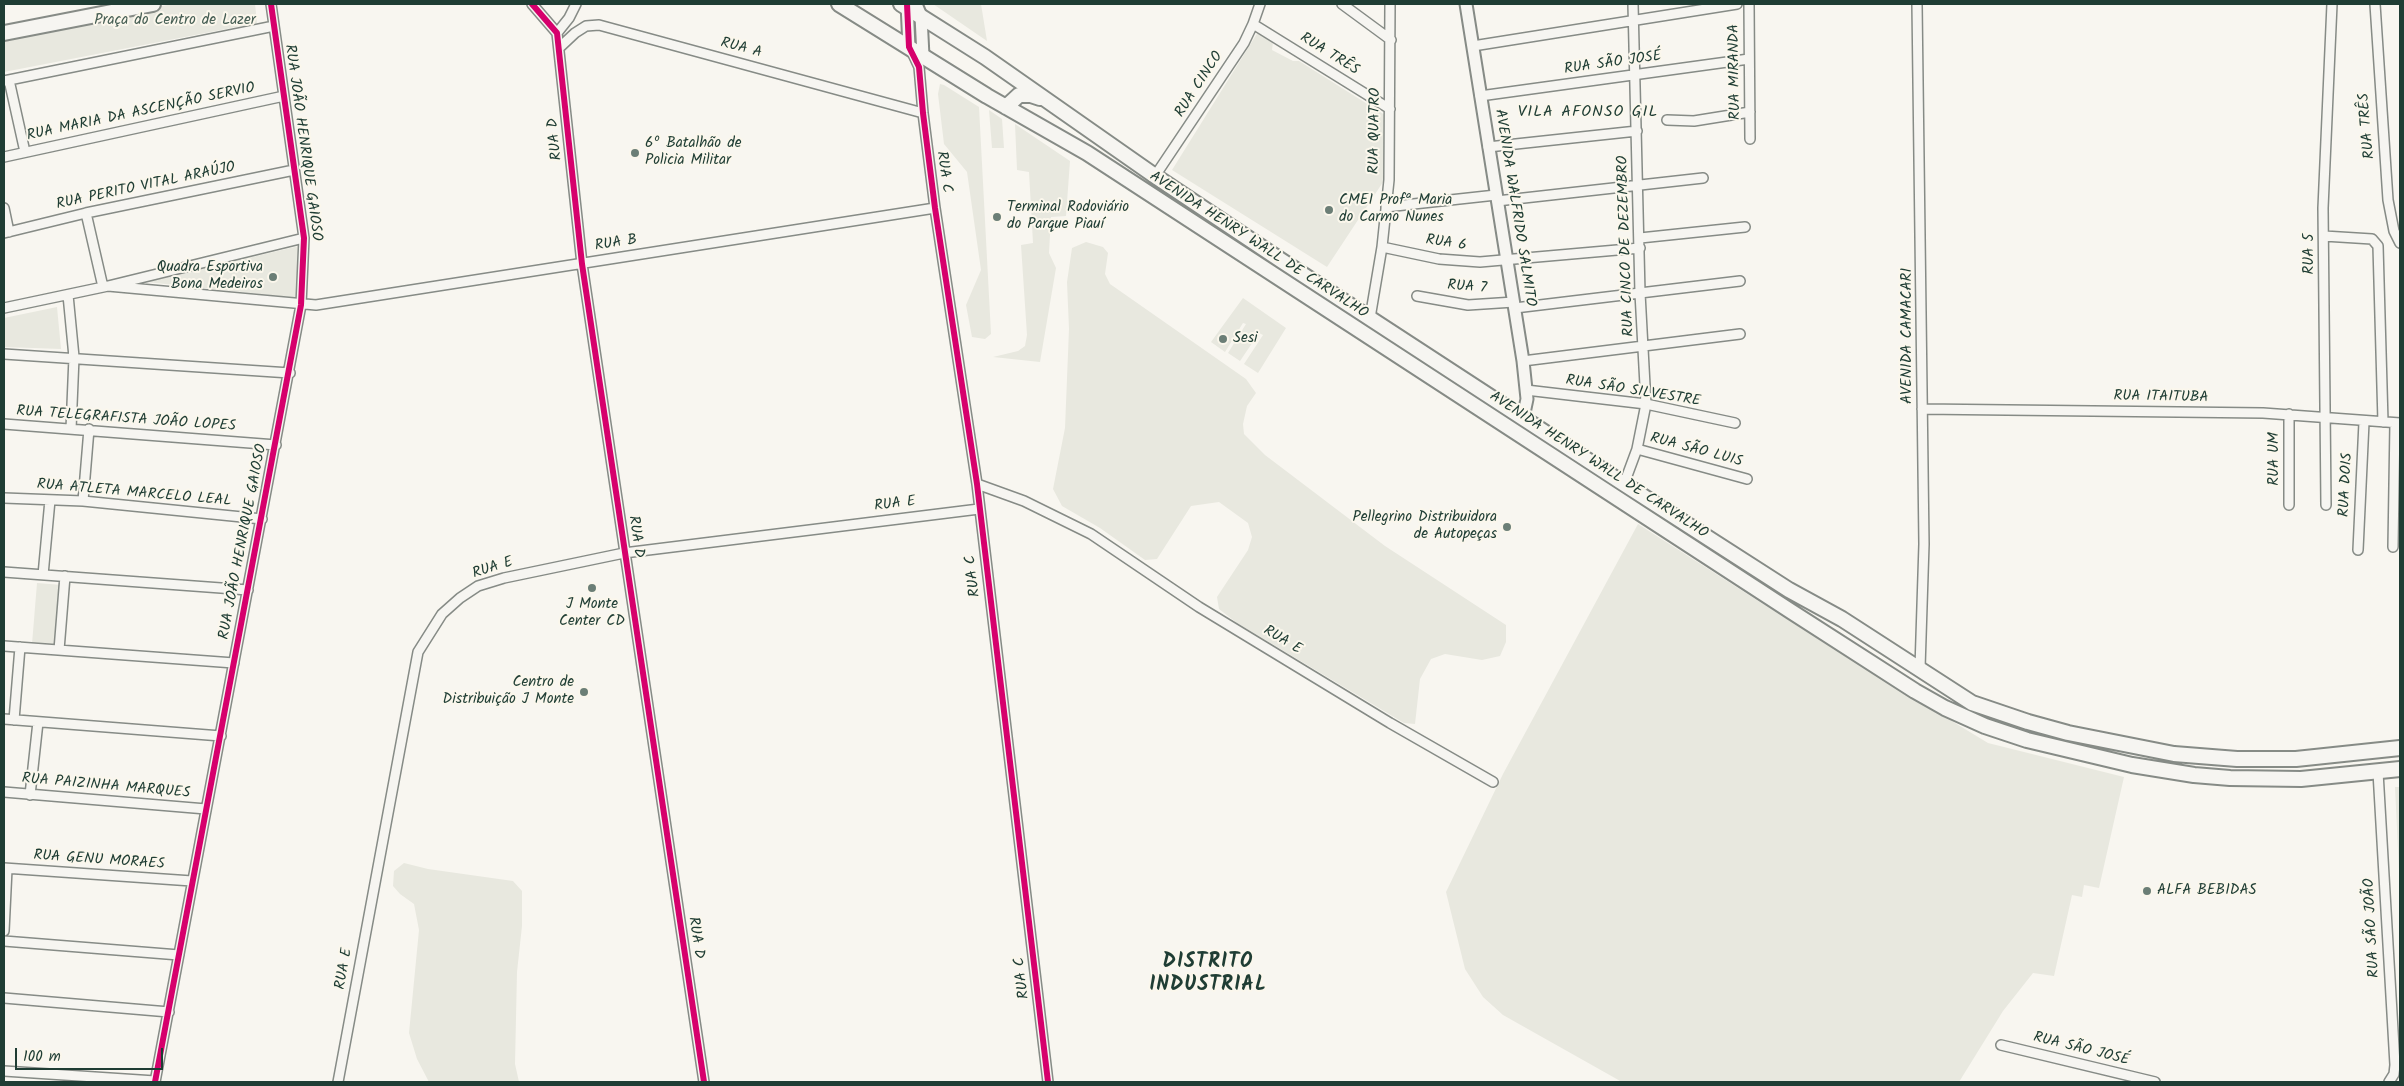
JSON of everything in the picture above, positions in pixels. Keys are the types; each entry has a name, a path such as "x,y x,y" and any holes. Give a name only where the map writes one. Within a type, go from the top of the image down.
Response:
{"main road":[{"path":"4,33 153,4"},
{"name":"AVENIDA HENRY WALL DE CARVALHO","path":"838,4 909,47 921,61 1087,153 1510,430 1914,691 1945,708 2002,732 2057,748 2132,765 2194,775 2301,779 2378,772 2400,768"},
{"name":"AVENIDA HENRY WALL DE CARVALHO","path":"910,7 1155,176 1336,296 1799,597 1848,622 1963,699 1988,709 2044,726 2134,747 2174,754 2269,760 2363,754 2400,748"},
{"path":"1006,107 1019,95 1024,94 1038,97 1060,109"},
{"path":"1327,310 1336,296"},
{"path":"1510,430 1523,418"},
{"path":"1593,483 1604,471"},
{"path":"1837,641 1839,631 1848,622"},
{"path":"1914,691 1924,684 1923,671"},
{"path":"2132,765 2134,747"}],"street":[{"name":"RUA JOÃO HENRIQUE GAIOSO","path":"155,1082 302,304 304,238 271,4"},
{"path":"532,4 557,33 569,18 576,4"},
{"name":"RUA CINCO","path":"1155,176 1239,50 1253,24 1260,4"},
{"path":"1342,4 1391,40"},
{"name":"RUA QUATRO","path":"1370,318 1382,246 1389,180 1390,4"},
{"name":"AVENIDA WALFRIDO SALMITO","path":"1466,4 1523,361 1527,405 1523,418"},
{"name":"RUA CINCO DE DEZEMBRO","path":"1624,484 1637,449 1646,404 1640,293 1639,186 1633,4"},
{"path":"1473,46 1737,4"},
{"name":"RUA MIRANDA","path":"1749,4 1750,139"},
{"name":"AVENIDA CAMACARI","path":"1917,4 1924,544 1923,671"},
{"name":"RUA 5","path":"2326,505 2324,236 2332,4"},
{"name":"RUA TRÊS","path":"2375,4 2388,200 2394,231 2400,243"},
{"path":"909,47 910,7"},
{"path":"910,7 921,61"},
{"name":"RUA TRÊS","path":"1253,24 1390,109"},
{"name":"RUA A","path":"559,48 575,33 586,26 599,25 923,113"},
{"path":"25,152 6,81 274,26"},
{"name":"RUA D","path":"557,33 582,264 704,1082"},
{"name":"RUA SÃO JOSÉ","path":"1480,96 1749,59"},
{"name":"RUA C","path":"921,61 923,113 935,208 977,484 1048,1082"},
{"name":"RUA MARIA DA ASCENÇÃO SERVIO","path":"4,157 284,96"},
{"path":"1667,120 1694,121 1750,112"},
{"path":"1488,147 1637,131"},
{"name":"RUA PERITO VITAL ARAÚJO","path":"6,232 86,212 294,170"},
{"path":"1386,208 1639,186 1703,178"},
{"path":"4,208 6,232"},
{"name":"RUA B","path":"106,286 302,304 341,303 935,208"},
{"path":"86,212 106,286"},
{"name":"RUA 6","path":"1382,246 1455,261 1492,262 1745,227"},
{"path":"2324,236 2372,239 2378,246 2383,422"},
{"path":"4,308 68,295 304,238"},
{"name":"RUA 7","path":"1417,296 1468,305 1515,305 1740,281"},
{"path":"68,295 74,357 71,429"},
{"path":"1523,361 1740,334"},
{"path":"4,354 290,372"},
{"name":"RUA SÃO SILVESTRE","path":"1526,390 1646,404 1736,423"},
{"name":"RUA ITAITUBA","path":"1922,409 2290,414 2364,422 2398,423"},
{"name":"RUA UM","path":"2289,505 2290,414"},
{"name":"RUA DOIS","path":"2358,550 2364,422"},
{"path":"2393,547 2397,508 2398,423"},
{"name":"RUA TELEGRAFISTA JOÃO LOPES","path":"4,424 89,429 276,445"},
{"path":"83,502 89,429"},
{"name":"RUA SÃO LUIS","path":"1637,449 1747,479"},
{"name":"RUA E","path":"977,484 1024,501 1091,534 1207,612 1390,723 1493,782"},
{"name":"RUA ATLETA MARCELO LEAL","path":"4,498 83,502 262,519"},
{"path":"43,575 50,500"},
{"name":"RUA E","path":"338,1082 418,652 442,614 460,598 478,586 504,578 624,553 979,509"},
{"path":"4,572 248,590"},
{"path":"60,650 64,576"},
{"path":"4,646 234,663"},
{"path":"14,720 20,647"},
{"path":"4,719 221,736"},
{"path":"30,795 38,722"},
{"name":"RUA SÃO JOÃO","path":"2378,772 2395,1065 2394,1074 2390,1082"},
{"name":"RUA PAIZINHA MARQUES","path":"4,792 206,809"},
{"path":"4,931 6,868"},
{"name":"RUA GENU MORAES","path":"6,868 192,881"},
{"path":"4,940 179,955"},
{"path":"4,998 169,1012"},
{"name":"RUA SÃO JOSÉ","path":"2001,1045 2155,1082"},
{"path":"4,1071 155,1082"}],"shaded area":[{"name":"Praça do Centro de Lazer","path":"172,4 255,4 257,23 4,72 4,39"},
{"path":"933,4 981,4 987,41"},
{"path":"1258,32 1273,42 1272,50 1293,61 1299,61 1388,117 1385,179 1327,267 1172,170"},
{"path":"940,84 979,107 991,334 985,339 972,337 966,305 981,270 967,172 944,144 938,94"},
{"path":"989,110 1002,119 1004,148 992,148"},
{"path":"1015,124 1070,161 1066,216 1051,217 1049,253 1056,268 1040,362 993,357 1018,351 1025,346 1027,335 1021,245 1033,243 1029,172 1017,170"},
{"path":"1086,242 1103,247 1108,253 1105,274 1110,284 1246,379 1256,393 1247,406 1243,424 1244,434 1265,455 1385,546 1506,625 1506,642 1500,656 1482,660 1445,654 1431,659 1420,679 1415,724 1404,723 1237,623 1219,609 1217,597 1248,550 1252,537 1248,523 1219,502 1191,506 1157,559 1145,560 1100,528 1062,506 1053,489 1065,428 1069,329 1067,282 1072,248"},
{"path":"299,246 299,298 146,282"},
{"name":"Sesi","path":"1243,298 1286,328 1258,373 1244,364 1263,335 1259,333 1240,361 1228,353 1246,324 1243,323 1225,352 1211,342"},
{"path":"57,307 61,349 4,347 4,318"},
{"path":"1638,524 1843,655 1988,743 2124,777 2099,888 2084,885 2082,897 2072,895 2054,976 2033,973 2003,1011 1959,1082 1622,1082 1503,1015 1483,997 1465,969 1446,892 1503,774"},
{"path":"37,583 62,585 58,646 32,644"},
{"path":"2395,787 2400,787 2400,892"},
{"path":"404,863 428,869 513,881 522,891 522,926 517,972 515,1064 519,1082 429,1082 417,1059 409,1033 419,930 414,904 400,894 393,886 394,871"}],"cycle path":[{"path":"155,1082 301,305 304,238 271,4"},
{"path":"532,4 557,33 582,264 704,1082"},
{"path":"907,4 909,47 919,67 935,208 977,484 1048,1082"}],"place":[{"name":"6º Batalhão de Policia Militar","path":"635,153"},
{"name":"CMEI Profª Maria do Carmo Nunes","path":"1329,210"},
{"name":"Terminal Rodoviário do Parque Piauí","path":"997,217"},
{"name":"Quadra Esportiva Bona Medeiros","path":"273,277"},
{"name":"Sesi","path":"1223,339"},
{"name":"Pellegrino Distribuidora de Autopeças","path":"1507,527"},
{"name":"J Monte Center CD","path":"592,588"},
{"name":"Centro de Distribuição J Monte","path":"584,692"},
{"name":"ALFA BEBIDAS","path":"2147,891"}],"district":[{"name":"VILA AFONSO GIL","path":"1588,113"},
{"name":"DISTRITO INDUSTRIAL","path":"1208,976"}]}
